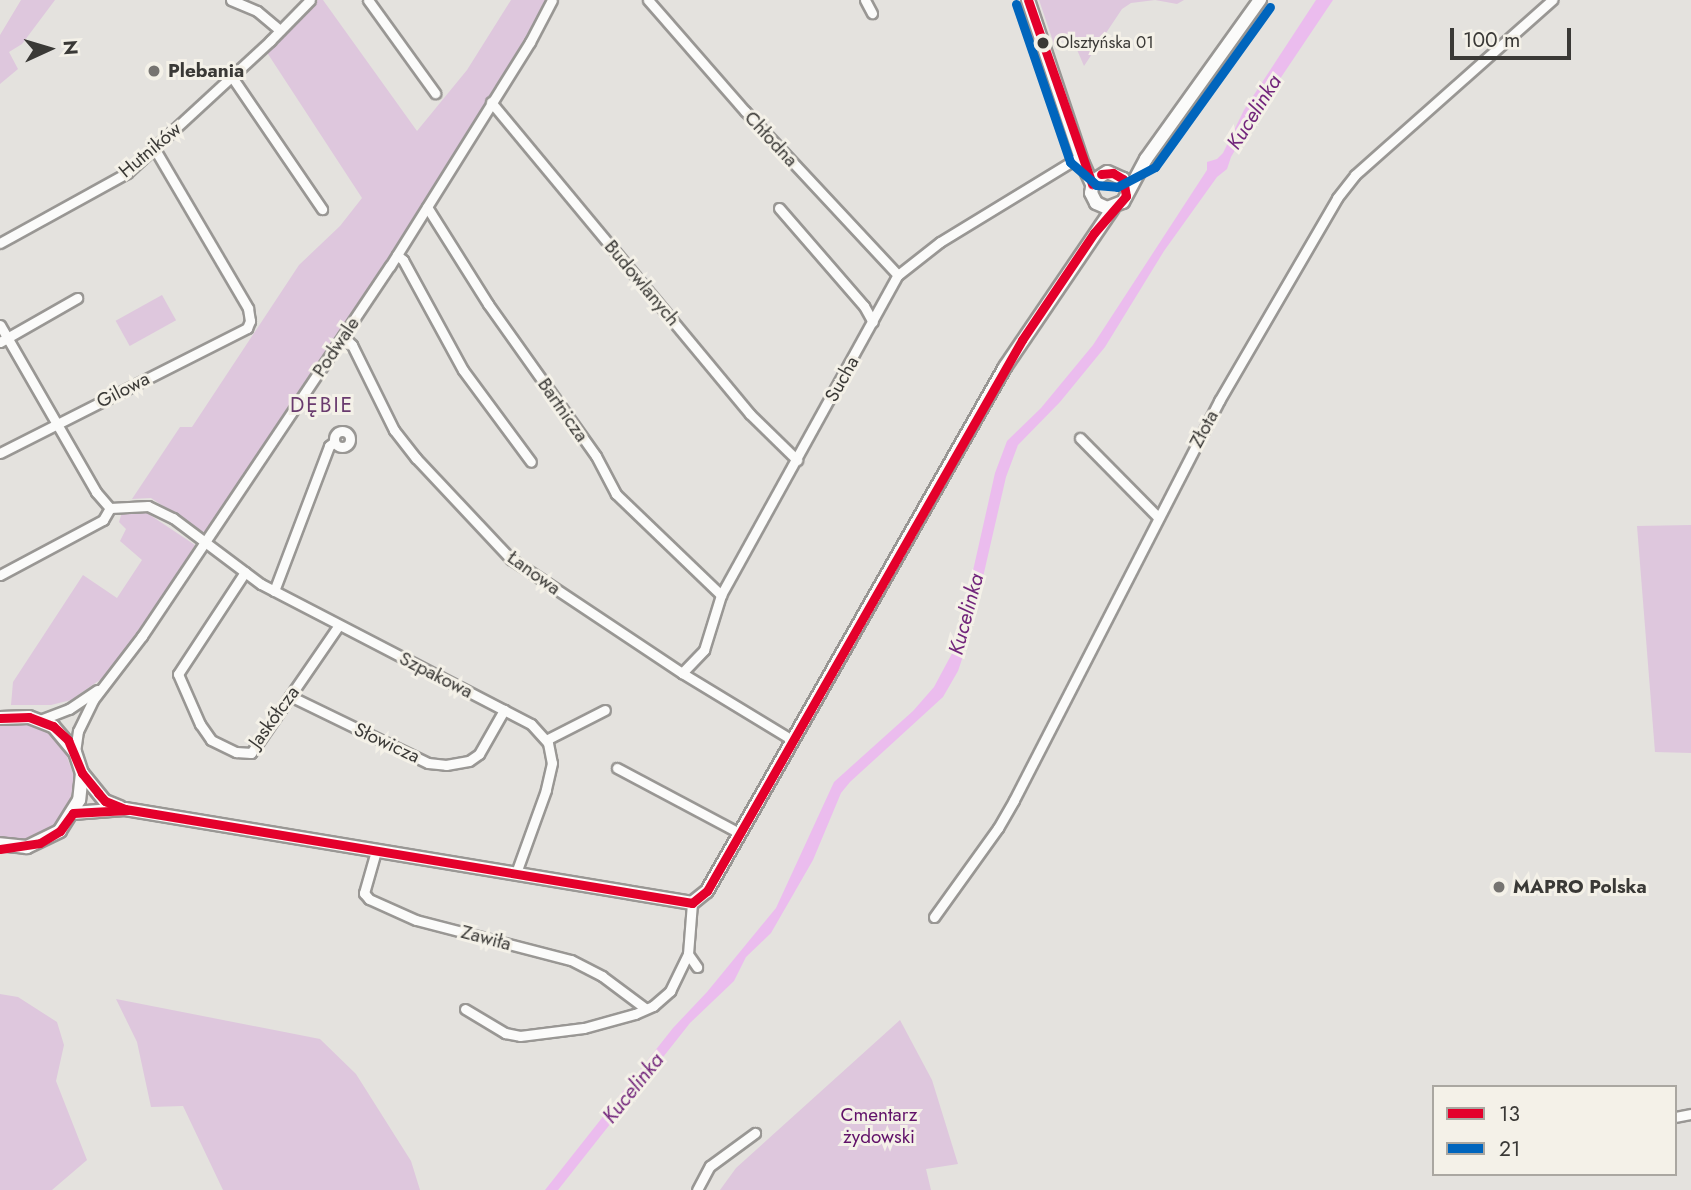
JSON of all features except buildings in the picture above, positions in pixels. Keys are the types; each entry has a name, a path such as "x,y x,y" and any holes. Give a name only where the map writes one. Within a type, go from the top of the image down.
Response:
{"street":[{"path":"231,0 257,11 280,30"},
{"name":"Hutników","path":"0,243 127,173 232,77 310,0"},
{"path":"368,0 435,93"},
{"name":"Podwale","path":"75,752 78,731 93,700 142,636 397,255 552,0"},
{"name":"Chłodna","path":"648,0 745,111 898,275"},
{"path":"865,0 872,13"},
{"path":"1028,0 1081,156 1097,179"},
{"path":"465,1009 505,1033 520,1036 584,1028 635,1014 653,1006 670,991 688,954 692,903 707,891 1005,367 1094,233 1113,208 1123,202 1127,190 1146,159 1260,0"},
{"name":"Złota","path":"934,917 998,828 1014,800 1219,401 1337,198 1355,176 1552,0"},
{"path":"232,77 322,209"},
{"name":"Budowlanych","path":"491,103 751,414 797,460"},
{"name":"Gilowa","path":"0,453 247,328 250,321 248,308 154,148"},
{"name":"Sucha","path":"682,673 704,650 721,595 898,275 940,242 1081,156"},
{"path":"1097,179 1118,175 1146,159"},
{"path":"1118,175 1127,190"},
{"path":"1094,233 1096,203 1091,193 1097,179"},
{"path":"1096,203 1113,208"},
{"name":"Bartnicza","path":"427,207 488,303 596,456 616,495 721,595"},
{"path":"779,208 864,306 873,322"},
{"path":"397,255 403,260 463,370 531,462"},
{"path":"4,340 77,298"},
{"path":"0,325 4,340 96,492 110,508 103,520 0,575"},
{"name":"Łanowa","path":"343,335 352,345 394,430 416,458 511,559 682,673 792,740"},
{"path":"1080,438 1158,517"},
{"path":"274,591 328,446 334,442"},
{"name":"Szpakowa","path":"110,508 148,506 173,518 274,591 531,724 546,740"},
{"name":"Jaskółcza","path":"245,572 178,674 200,724 211,740 236,752 251,753 339,625"},
{"name":"Podwale","path":"40,720 69,709 105,685"},
{"name":"Słowicza","path":"290,696 428,763 446,765 469,761 479,754 504,710"},
{"path":"516,873 546,790 552,764 546,740 605,710"},
{"path":"0,718 16,716 40,720 53,726 75,752 82,773 106,801 125,809 692,903"},
{"path":"617,768 740,833"},
{"path":"3,846 27,846 50,838 73,813 79,800 82,773"},
{"path":"73,813 125,809"},
{"name":"Zawiła","path":"376,851 364,893 369,899 416,920 570,960 602,976 645,1008"},
{"path":"688,954 697,968"},
{"path":"697,1190 710,1167 755,1133"}],"green space":[{"path":"21,0 55,0 22,44 9,52 18,69 0,84 0,35"},
{"path":"318,0 323,0 417,131 467,70 511,0 547,0 508,69 412,223 214,524 209,530 202,532 151,498 132,499 180,427 192,427 299,265 340,226 362,198 266,51"},
{"path":"1039,0 1155,0 1131,3 1122,9 1084,66 1072,38 1054,44"},
{"path":"1155,0 1184,0 1177,4"},
{"path":"162,295 176,320 130,346 116,321"},
{"path":"144,511 195,545 152,612 104,677 71,700 51,705 11,705 13,682 83,575 117,598 142,560 120,541 126,529 119,522 122,512"},
{"path":"1691,525 1691,753 1655,752 1637,526"},
{"path":"22,722 51,734 63,746 75,779 67,813 57,825 46,834 22,842 0,839 0,725"},
{"path":"0,994 18,997 57,1022 64,1045 56,1081 87,1160 52,1190 0,1190"},
{"path":"116,999 320,1039 356,1074 411,1161 420,1190 223,1190 183,1106 151,1107 137,1042"},
{"name":"Cmentarz żydowski","path":"900,1020 932,1080 958,1164 926,1169 931,1190 720,1190 736,1168"}],"water":[{"name":"Kucelinka","path":"1316,0 1333,0 1255,116 1227,169 1217,177 1164,251 1105,347 1060,402 1018,445 1006,477 969,638 958,671 943,697 841,793 813,860 771,933 746,957 734,981 690,1023 558,1190 545,1190 673,1028 707,992 776,908 834,782 913,711 934,687 956,646 995,473 1007,441 1041,408 1093,345 1207,170 1207,162 1217,159 1223,153 1244,110"}],"transit line":[{"name":"13","path":"1028,0 1092,184"},
{"name":"21","path":"1016,4 1070,162 1096,185 1117,187 1155,167 1270,7"},
{"name":"13","path":"692,903 707,891 1022,340 1094,233 1126,196 1123,179 1113,173 1101,174"},
{"name":"13","path":"0,718 29,717 53,726 68,740 82,773 98,793 105,801 125,809 692,903"},
{"name":"13","path":"73,813 128,810"},
{"name":"13","path":"0,849 40,843 60,831 73,813"}],"place":[{"name":"Olsztyńska 01","path":"1043,43"},
{"name":"Plebania","path":"154,71"},
{"name":"MAPRO Polska","path":"1499,887"}],"district":[{"name":"DĘBIE","path":"322,405"}]}
